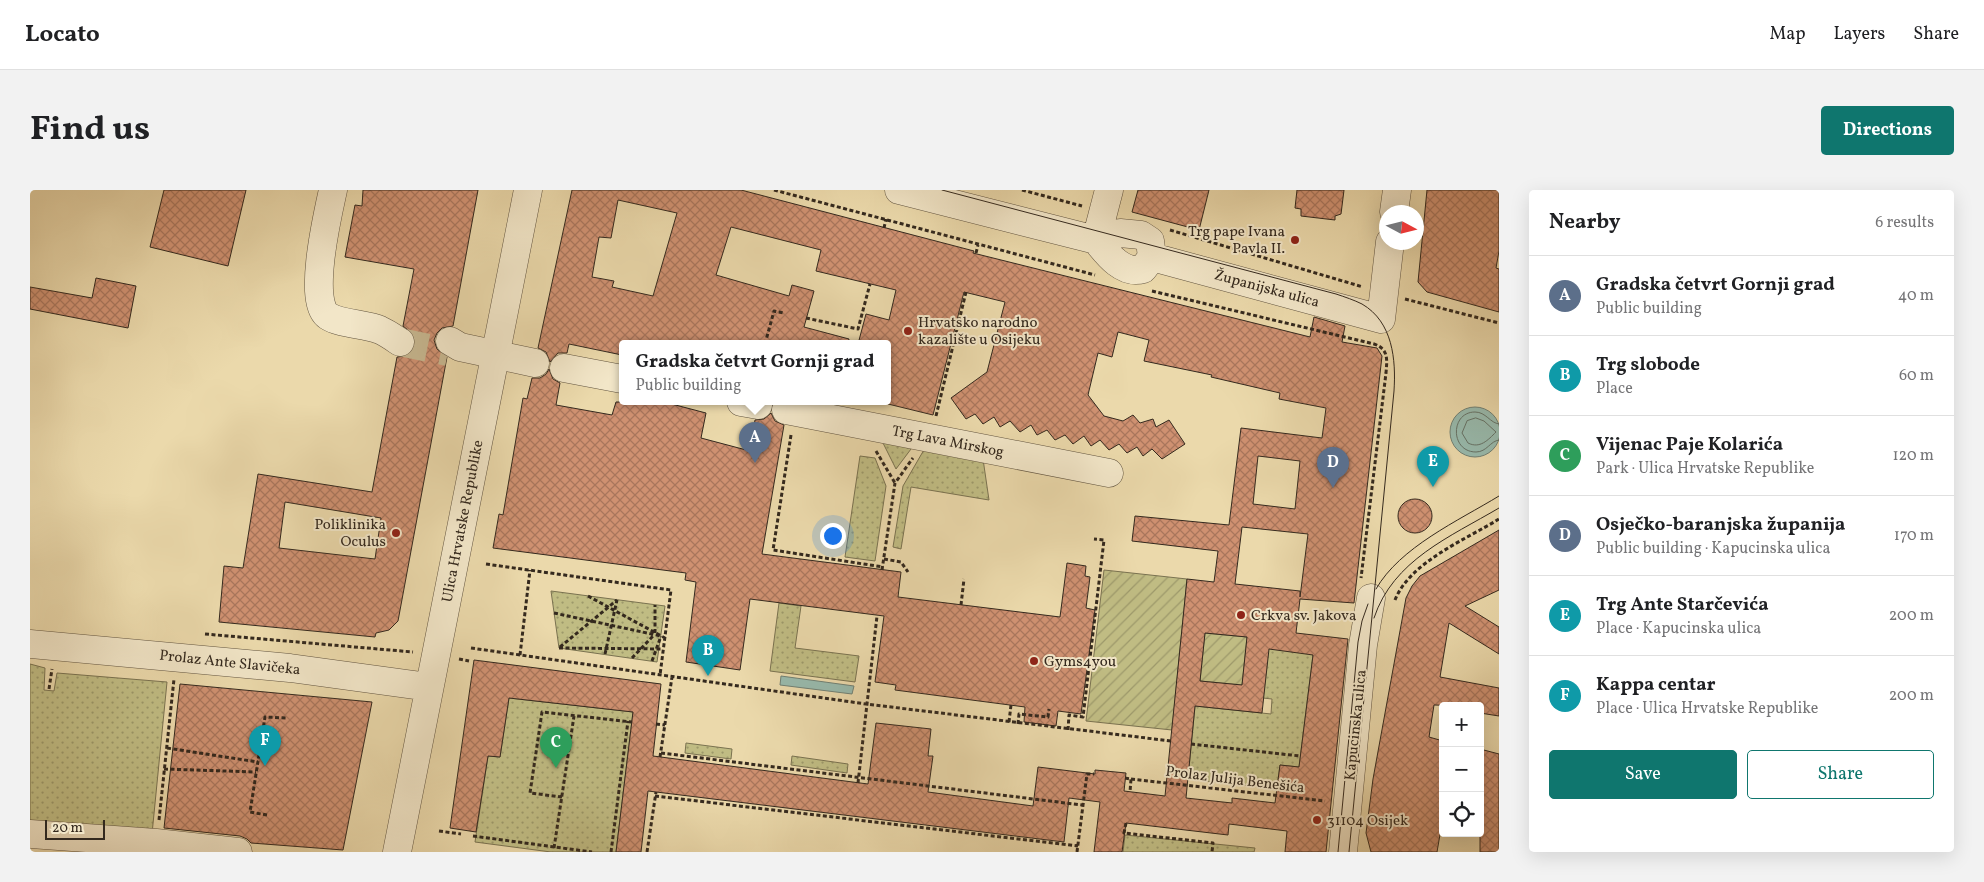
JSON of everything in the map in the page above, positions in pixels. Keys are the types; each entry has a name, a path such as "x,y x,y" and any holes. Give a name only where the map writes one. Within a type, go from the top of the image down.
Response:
{"street":[{"path":"333,190 320,269 319,293 322,310 329,317 394,334"},
{"name":"Ulica Hrvatske Republike","path":"397,852 528,190"},
{"path":"899,190 1096,240 1107,201"},
{"path":"1395,205 1397,190"},
{"name":"Županijska ulica","path":"1096,240 1111,258 1125,268 1138,271 1143,269 1152,257 1382,306"},
{"path":"1382,306 1389,250"},
{"path":"453,347 535,362"},
{"path":"564,368 619,378"},
{"name":"Trg Lava Mirskog","path":"789,421 928,436 1109,473"},
{"name":"Kapucinska ulica","path":"1343,852 1363,645 1375,596"},
{"name":"Prolaz Ante Slavičeka","path":"30,644 290,668 429,687"},
{"path":"30,834 156,843 238,852"}],"path":[{"path":"774,190 1099,276"},
{"path":"1022,190 1107,201"},
{"path":"884,228 886,219"},
{"path":"1169,230 1382,306 1499,323"},
{"path":"976,253 978,245"},
{"path":"806,318 858,329 870,284"},
{"path":"1144,289 1382,347 1387,360 1375,596 1398,592 1407,579 1420,566 1499,519"},
{"path":"789,421 773,550 882,568 894,483 928,436 939,406 966,292"},
{"path":"766,340 774,311 784,313"},
{"path":"873,445 894,483"},
{"path":"1068,730 1070,715 1083,717 1104,540 1094,539"},
{"path":"884,559 901,562 908,572"},
{"path":"486,564 671,590 660,675"},
{"path":"520,655 530,570"},
{"path":"960,605 964,579"},
{"path":"588,596 654,634"},
{"path":"605,654 607,648 612,626 617,600 559,648 607,648 642,648 656,648 664,649"},
{"path":"632,658 654,634 655,605"},
{"path":"554,614 654,634 665,638"},
{"path":"858,783 877,616"},
{"path":"652,661 660,636"},
{"path":"471,648 866,704 1018,724 1171,741"},
{"path":"162,794 175,674"},
{"path":"49,689 51,677"},
{"path":"672,677 661,755 1082,805"},
{"path":"1009,722 1011,706"},
{"path":"1018,724 1019,714 1048,717 1049,709"},
{"path":"562,797 530,793 542,712 630,722 611,852"},
{"path":"554,848 574,716"},
{"path":"267,815 250,812 265,717 286,718"},
{"path":"656,724 665,725"},
{"path":"1191,744 1300,756"},
{"path":"167,748 258,762"},
{"path":"164,769 256,772"},
{"path":"1077,852 1082,805 1088,774 1094,774"},
{"name":"Prolaz Julija Benešića","path":"1125,778 1326,801"},
{"path":"1130,792 1132,779"},
{"path":"647,852 655,794 1078,846"},
{"path":"1126,823 1124,832 1213,843 1212,852"},
{"path":"439,831 461,834"},
{"path":"472,836 592,852"}],"shaded area":[{"path":"881,439 914,445 896,469"},
{"path":"925,448 983,459 989,500 911,487 901,549 893,547 903,486"},
{"path":"860,456 875,458 886,486 875,561 845,557"},
{"path":"1104,570 1187,579 1172,730 1086,721"},
{"path":"551,591 665,606 657,662 559,648"},
{"path":"779,603 801,606 795,648 859,656 855,682 770,671"},
{"path":"1205,633 1247,637 1242,685 1200,681"},
{"path":"1269,639 1313,655 1299,767 1280,765 1277,789 1188,779 1195,706 1271,714 1272,699 1263,698"},
{"path":"30,664 45,668 44,690 54,691 57,673 167,682 152,834 30,823"},
{"path":"509,698 633,712 616,852 551,852 475,842 488,756 500,757"},
{"path":"686,743 732,749 731,759 685,753"},
{"path":"792,756 848,764 847,773 791,765"},
{"path":"1125,835 1255,848 1254,852 1123,852"}],"water":[{"path":"1470,407 1480,407 1493,414 1500,427 1500,437 1493,450 1480,457 1470,457 1461,453 1454,446 1450,437 1450,427 1454,418 1461,411"},
{"path":"781,676 854,686 852,694 780,685"}],"building":[{"path":"164,190 246,190 228,266 150,247"},
{"path":"363,190 478,190 453,326 442,328 434,340 437,349 447,357 398,621 389,630 376,633 375,637 219,622 224,566 243,568 258,474 372,492 397,357 407,356 413,350 415,344 414,335 403,326 414,269 345,257 355,205 362,206","holes":["285,502 381,518 375,559 279,548"]},
{"path":"572,190 741,190 974,251 973,253 1310,337 1314,317 1345,326 1342,342 1377,348 1382,356 1354,603 1300,599 1296,633 1348,639 1326,852 1285,852 1287,831 1229,824 1228,835 1126,823 1122,852 1094,852 1100,802 1069,798 1064,842 648,791 641,852 616,852 633,712 509,698 500,757 488,756 476,832 450,828 474,660 661,684 653,756 868,784 876,723 931,729 928,756 933,756 928,792 1033,806 1038,767 1095,774 1095,770 1126,773 1124,791 1165,796 1187,579 1214,582 1218,551 1132,541 1135,516 1229,525 1241,428 1322,438 1326,408 1279,399 1280,393 1211,377 1212,375 1144,361 1149,340 1118,332 1112,357 1098,353 1088,395 1104,416 1123,421 1133,415 1140,423 1153,419 1156,427 1169,420 1185,444 1162,459 1152,449 1143,456 1137,447 1127,453 1119,444 1109,450 1100,440 1091,446 1084,436 1073,444 1065,435 1055,440 1047,430 1037,435 1031,425 1020,432 1010,421 1000,427 994,417 983,424 975,414 966,419 951,398 987,372 1005,302 964,292 933,415 891,405 891,340 859,340 866,314 889,320 896,290 816,271 821,250 731,227 716,275 789,296 792,285 814,291 804,327 849,340 619,340 619,354 569,344 567,353 558,353 550,362 546,352 538,348","holes":["618,200 677,213 653,296 612,287 614,281 592,277 599,237 611,238","1258,456 1300,461 1295,509 1253,504","1242,527 1308,534 1300,597 1300,591 1235,584","1205,633 1247,637 1242,685 1200,681","1269,649 1313,655 1299,767 1280,765 1275,803 1232,798 1232,803 1186,798 1195,706 1262,713"]},
{"path":"1138,190 1209,190 1199,230 1132,212"},
{"path":"1297,190 1344,190 1341,214 1335,216 1335,220 1301,216 1301,209 1295,208"},
{"path":"1427,190 1499,190 1499,251 1496,268 1499,269 1499,312 1427,292 1418,282 1421,250 1424,250"},
{"path":"96,278 136,286 128,328 30,309 30,287 92,298"},
{"path":"549,369 553,379 560,383 556,405 612,415 616,402 619,402 619,405 675,405 706,413 701,438 750,451 755,420 764,419 771,413 775,421 784,425 762,554 901,572 898,597 1060,617 1067,563 1086,566 1085,576 1090,577 1086,608 1095,610 1081,714 1058,711 1056,726 1024,722 1025,707 895,690 896,685 875,682 884,616 750,599 740,670 686,662 696,582 685,580 686,573 493,548 499,514 503,515 523,398 527,399 532,378 540,378"},
{"path":"1415,499 1427,504 1432,516 1427,528 1415,533 1403,528 1398,516 1403,504"},
{"path":"1499,530 1499,590 1465,606 1499,627 1499,654 1449,623 1440,677 1499,688 1499,716 1484,714 1484,702 1439,702 1439,705 1434,705 1429,737 1439,740 1440,837 1437,852 1371,852 1366,833 1373,779 1406,598 1420,576"},
{"path":"180,684 372,702 343,850 251,843 240,836 164,828"},
{"path":"1484,750 1499,754 1499,852 1480,852 1480,837 1484,837"}],"tunnel":[{"path":"400,342 448,352"}],"tram line":[{"path":"942,190 1336,294 1362,304 1380,321 1386,331 1393,355 1394,391 1349,852"},
{"path":"1376,589 1386,574 1415,548 1448,525 1499,496"},
{"path":"1374,618 1383,598 1395,580 1409,565 1443,540 1499,508"},
{"path":"1338,852 1358,642 1368,604"}],"place":[{"name":"Trg pape Ivana Pavla II.","path":"1295,240"},
{"name":"Hrvatsko narodno kazalište u Osijeku","path":"908,331"},
{"name":"Gradska četvrt Gornji grad","path":"755,463"},
{"name":"Trg Ante Starčevića","path":"1433,487"},
{"name":"Osječko-baranjska županija","path":"1333,488"},
{"name":"Poliklinika Oculus","path":"396,533"},
{"name":"Crkva sv. Jakova","path":"1241,615"},
{"name":"Gyms4you","path":"1034,661"},
{"name":"Trg slobode","path":"708,676"},
{"name":"Kappa centar","path":"265,766"},
{"name":"Vijenac Paje Kolarića","path":"556,768"},
{"name":"31104 Osijek","path":"1317,820"}]}
